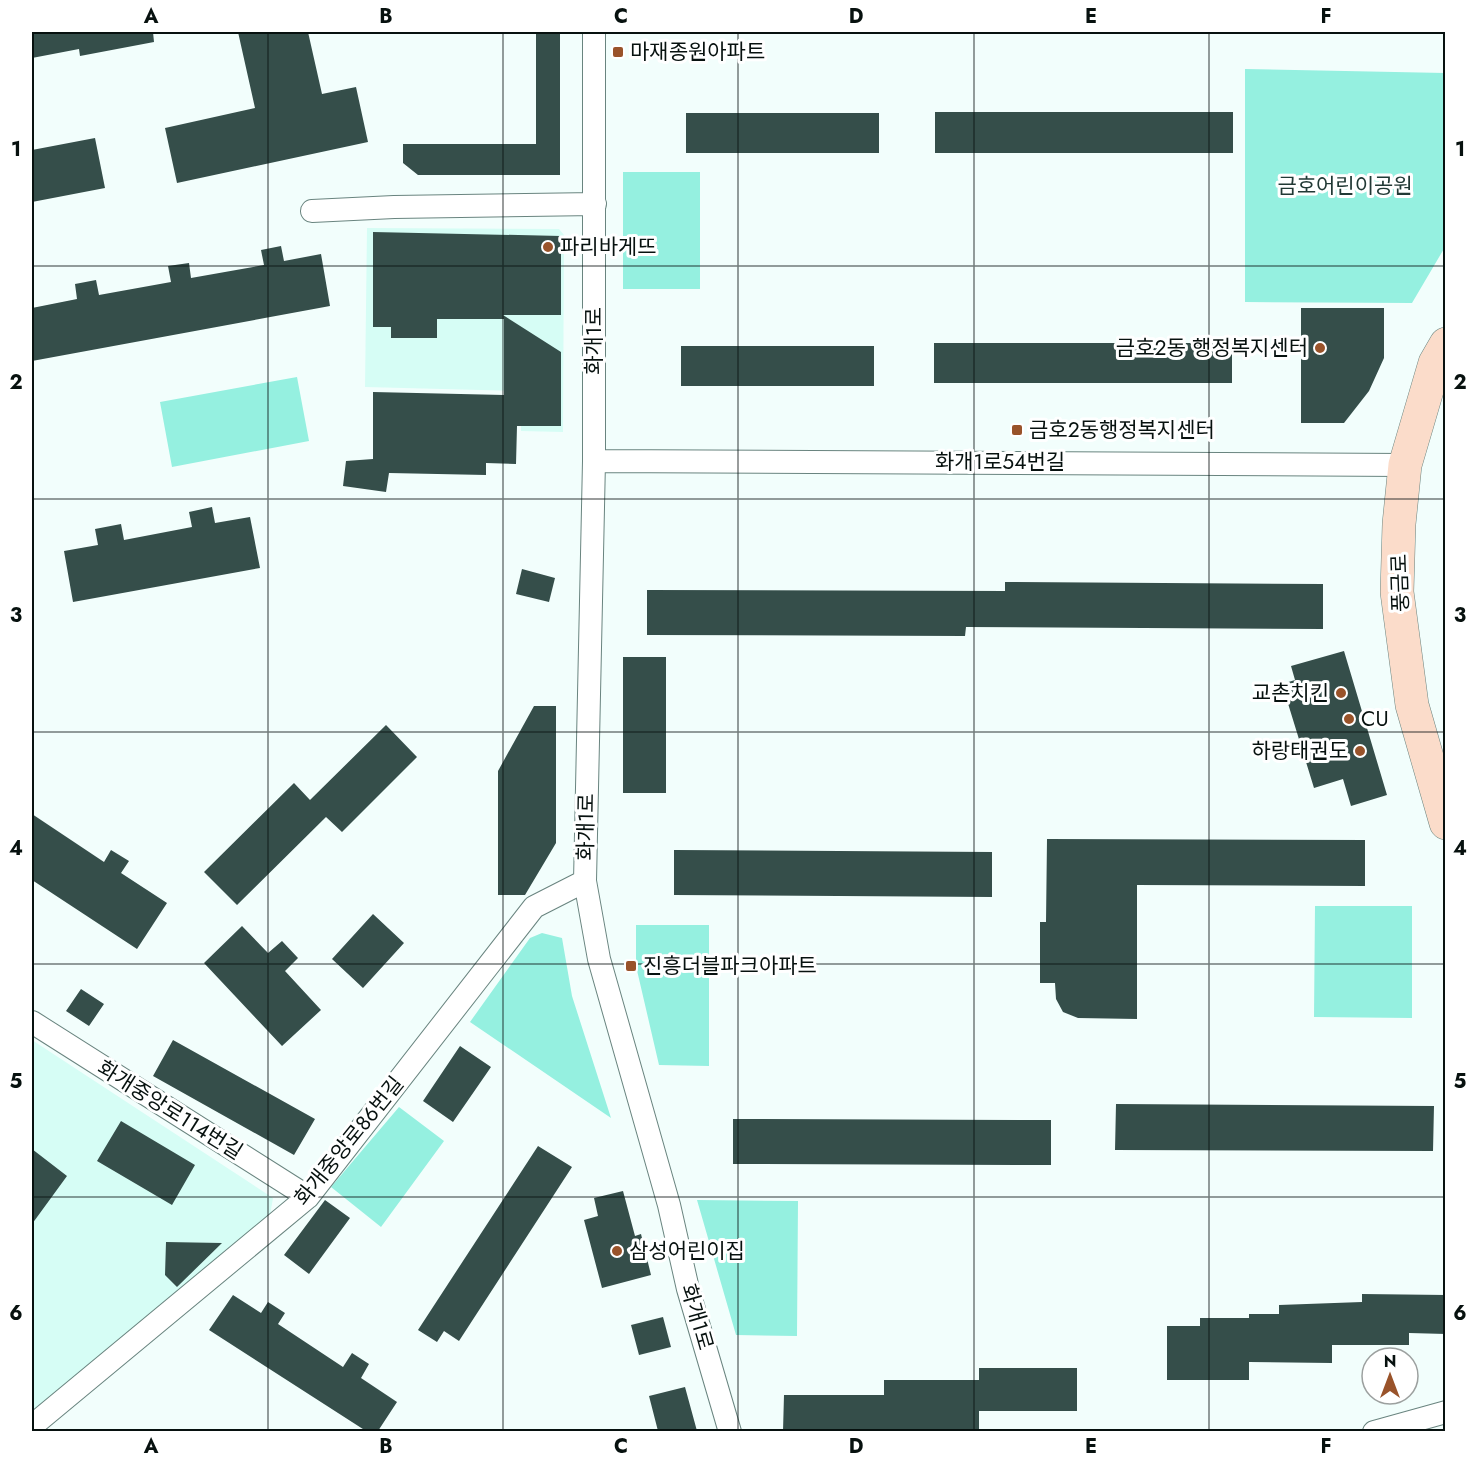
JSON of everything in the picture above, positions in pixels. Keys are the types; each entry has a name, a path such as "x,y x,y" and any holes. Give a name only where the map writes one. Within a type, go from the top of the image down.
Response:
{"street":[{"name":"화개1로","path":"594,32 594,461 585,881 599,959 669,1205 688,1289 730,1431"},
{"path":"312,212 394,207 595,204"},
{"name":"풍금로","path":"1446,344 1435,363 1405,465 1399,524 1397,592 1412,705 1446,823"},
{"name":"화개1로54번길","path":"594,461 1405,465"},
{"name":"화개중앙로86번길","path":"32,1426 308,1197 534,907 585,881"},
{"name":"화개중앙로114번길","path":"32,1022 308,1197"},
{"path":"1374,1431 1446,1412"}],"shaded area":[{"path":"367,228 559,229 564,235 563,432 521,431 521,391 365,387"},
{"path":"32,1040 273,1198 270,1215 32,1412"}],"green space":[{"name":"금호어린이공원","path":"1245,69 1445,73 1445,247 1412,303 1245,302"},
{"path":"623,172 700,172 700,289 623,289"},
{"path":"297,377 309,441 172,467 160,402"},
{"path":"1315,906 1412,906 1412,1018 1314,1017"},
{"path":"636,925 709,925 709,1066 659,1065 636,966"},
{"path":"542,933 562,938 572,996 611,1118 470,1022 530,938"},
{"path":"399,1107 444,1141 381,1227 331,1187"},
{"path":"697,1200 798,1201 797,1336 736,1335"}],"building":[{"path":"32,32 153,32 154,42 80,56 79,49 32,58"},
{"path":"238,32 308,32 322,94 356,87 368,142 177,183 165,128 255,108"},
{"path":"536,32 560,32 560,175 418,175 403,163 403,144 536,144"},
{"path":"935,112 1233,112 1233,153 935,153"},
{"path":"686,113 879,113 879,153 686,153"},
{"path":"95,138 105,188 32,202 32,150"},
{"path":"373,232 561,236 561,315 503,315 561,352 561,426 517,426 516,464 486,463 486,475 389,473 386,492 343,486 346,461 373,459 373,392 504,395 504,319 437,319 437,338 391,338 391,327 373,327"},
{"path":"281,246 284,261 321,254 330,306 32,361 32,308 77,299 75,284 96,280 99,295 171,282 168,266 189,263 191,278 264,265 261,250"},
{"path":"1301,308 1384,308 1384,358 1369,391 1344,423 1301,423"},
{"path":"934,343 1232,343 1232,383 934,383"},
{"path":"681,346 874,346 874,386 681,386"},
{"path":"212,507 215,523 250,517 260,568 73,602 64,551 98,545 95,529 121,524 124,540 192,527 189,512"},
{"path":"522,569 555,578 549,602 516,594"},
{"path":"1005,582 1323,584 1323,629 966,627 965,636 647,635 647,590 1005,591"},
{"path":"1344,651 1387,795 1351,806 1343,779 1314,788 1282,684 1295,680 1291,666"},
{"path":"623,657 666,657 666,793 623,793"},
{"path":"534,706 556,706 556,843 525,895 498,895 498,771"},
{"path":"386,725 417,757 342,832 326,817 237,905 204,872 294,783 310,800"},
{"path":"32,814 104,862 111,850 129,861 121,873 167,903 137,949 32,880"},
{"path":"1047,839 1365,840 1365,886 1137,885 1137,1019 1078,1018 1063,1012 1056,999 1055,983 1040,983 1040,922 1046,922"},
{"path":"674,850 992,852 992,897 674,895"},
{"path":"373,914 404,943 363,988 332,959"},
{"path":"242,926 268,953 282,941 298,958 285,971 321,1010 282,1046 204,963"},
{"path":"81,989 104,1004 89,1026 66,1011"},
{"path":"173,1040 315,1119 294,1155 153,1076"},
{"path":"460,1046 491,1067 453,1122 423,1101"},
{"path":"1116,1104 1434,1106 1433,1151 1115,1150"},
{"path":"733,1119 1051,1120 1051,1165 733,1164"},
{"path":"121,1121 195,1165 172,1205 97,1161"},
{"path":"538,1146 572,1167 459,1341 444,1331 437,1342 418,1330"},
{"path":"32,1149 67,1176 32,1224"},
{"path":"623,1191 635,1236 641,1234 651,1275 602,1288 584,1220 598,1216 594,1198"},
{"path":"325,1200 350,1218 309,1274 284,1255"},
{"path":"166,1242 222,1243 177,1287 165,1275"},
{"path":"1362,1294 1446,1295 1446,1334 1409,1333 1409,1345 1332,1345 1332,1363 1249,1362 1249,1380 1167,1380 1167,1326 1200,1326 1200,1318 1249,1318 1249,1314 1279,1314 1279,1305 1362,1302"},
{"path":"233,1295 261,1313 268,1302 285,1313 278,1324 343,1367 352,1353 369,1364 361,1378 397,1402 378,1431 366,1431 209,1330"},
{"path":"663,1317 671,1347 639,1355 631,1325"},
{"path":"979,1368 1077,1368 1077,1411 979,1411 979,1430 783,1431 784,1395 884,1395 884,1380 979,1380"},
{"path":"685,1387 697,1431 658,1431 649,1396"}],"place":[{"name":"마재종원아파트","path":"618,52"},
{"name":"파리바게뜨","path":"548,247"},
{"name":"금호2동 행정복지센터","path":"1320,348"},
{"name":"금호2동행정복지센터","path":"1017,430"},
{"name":"교촌치킨","path":"1341,693"},
{"name":"CU","path":"1349,719"},
{"name":"하랑태권도","path":"1360,751"},
{"name":"진흥더블파크아파트","path":"631,966"},
{"name":"삼성어린이집","path":"617,1251"}]}
